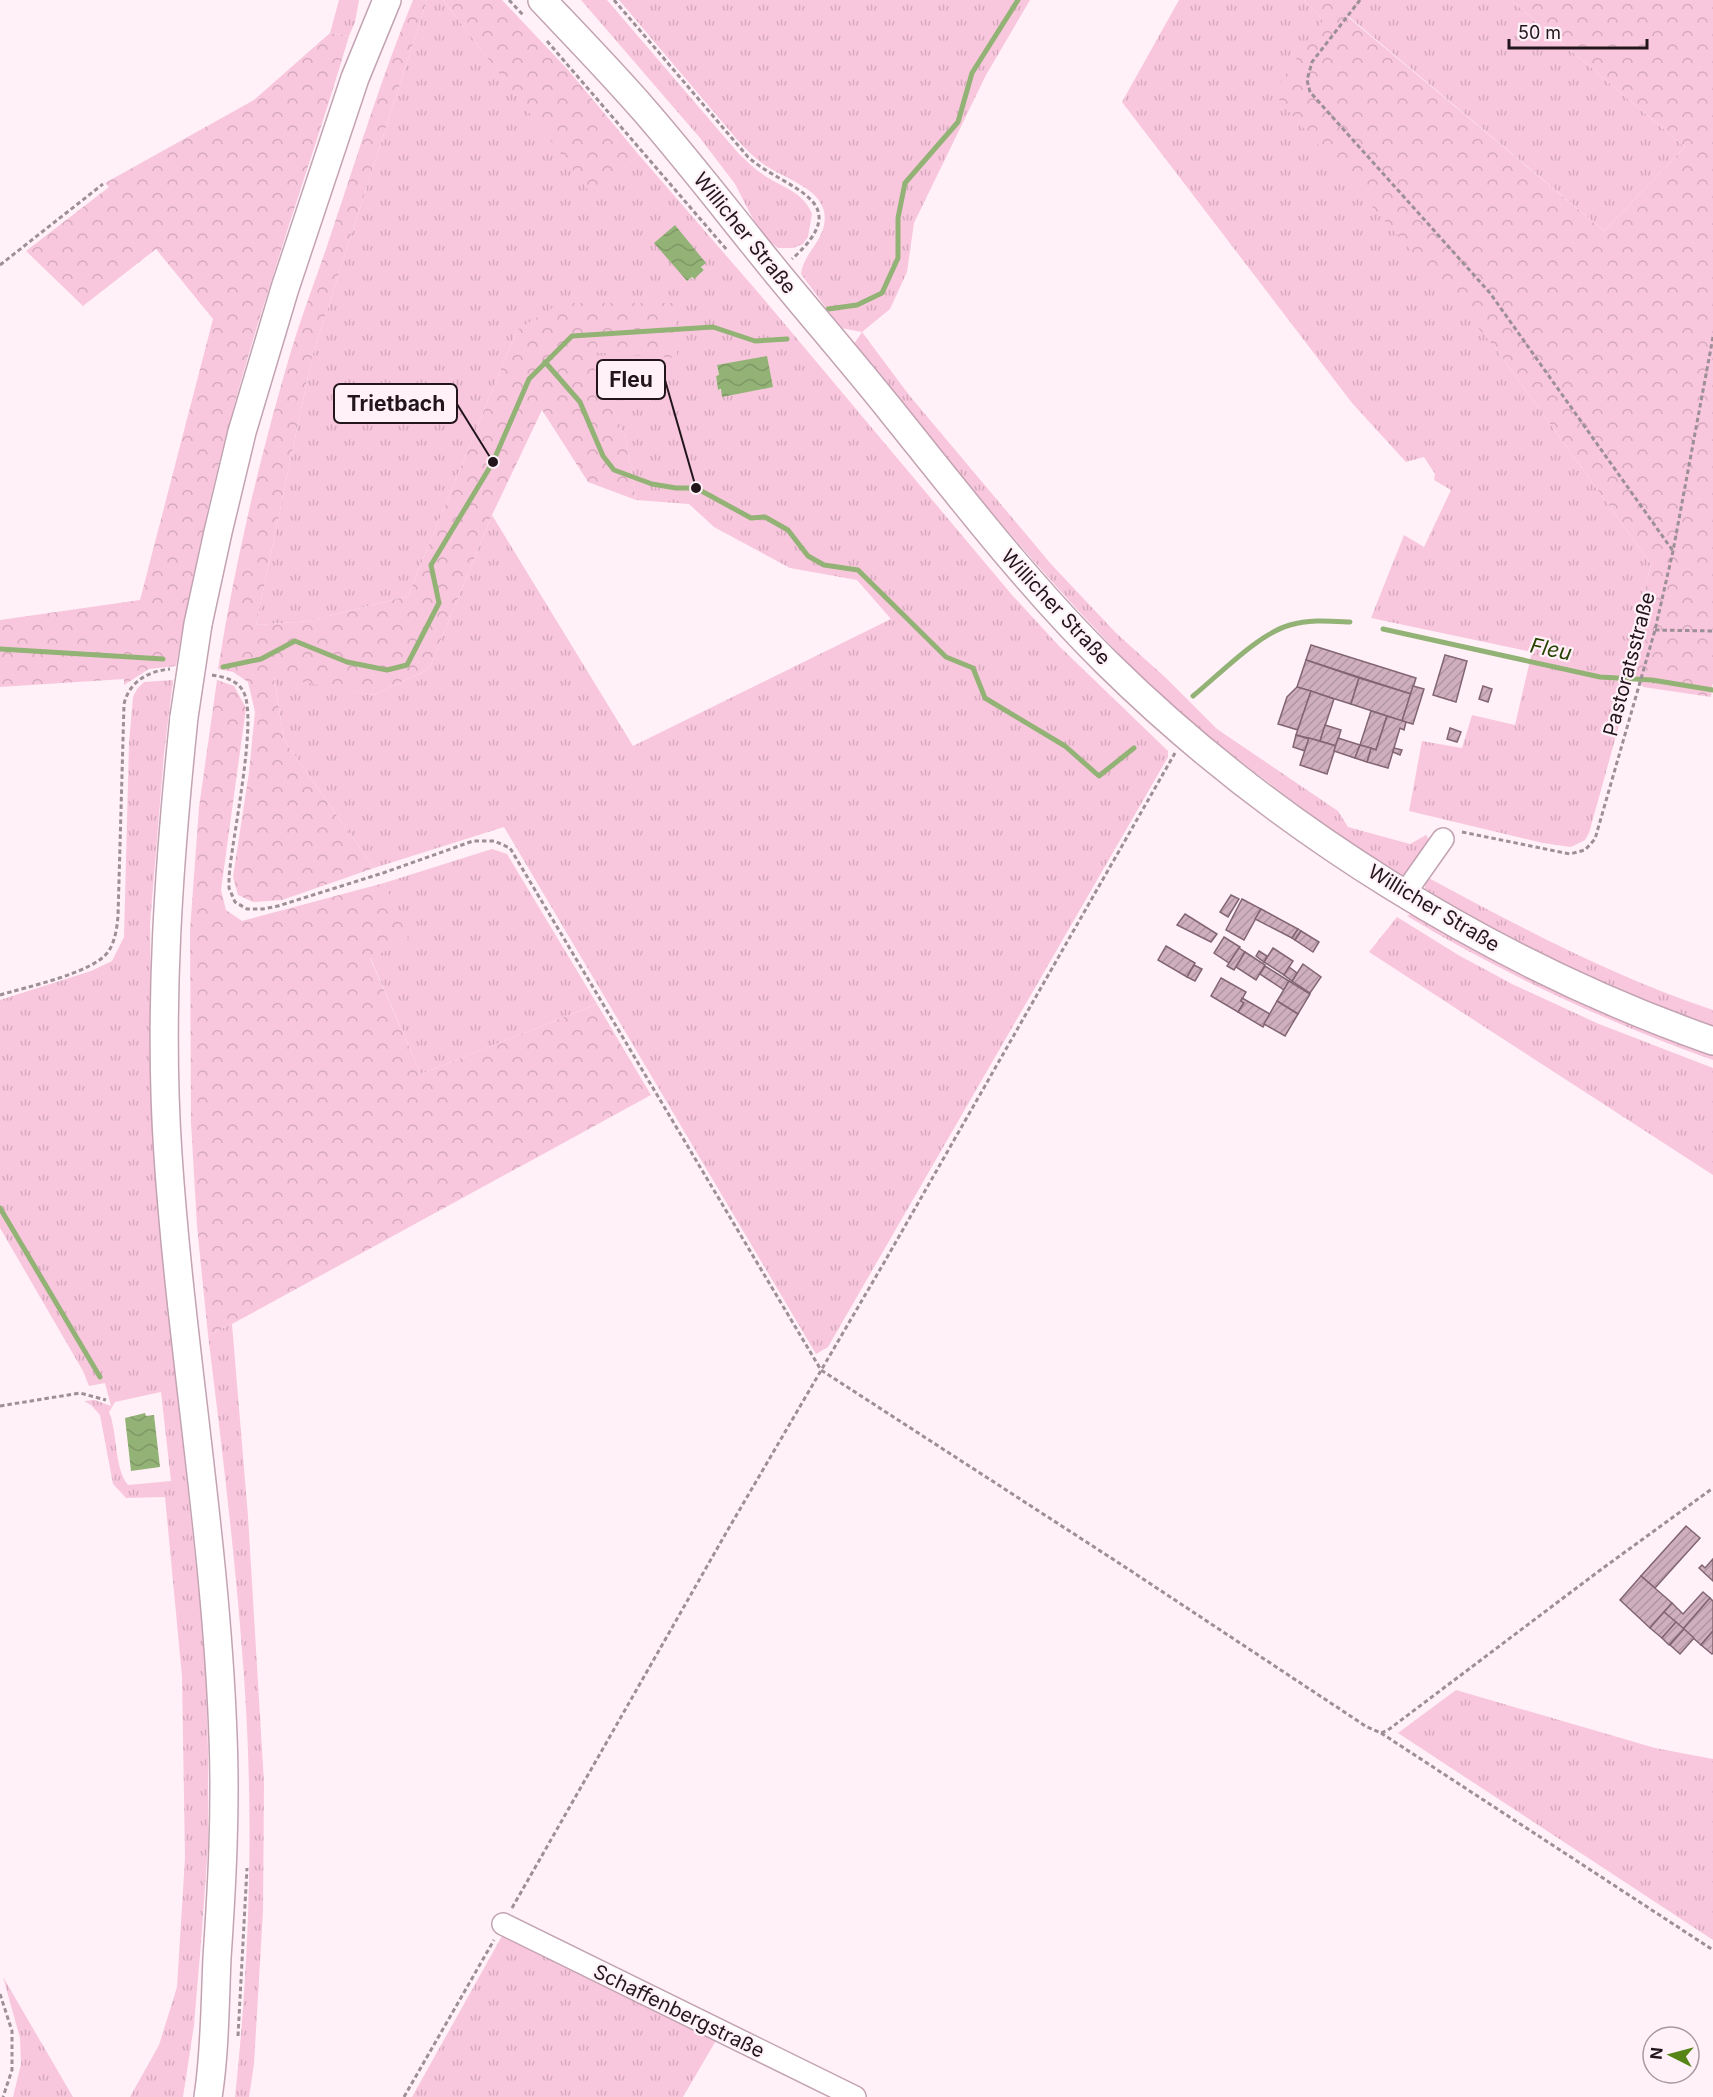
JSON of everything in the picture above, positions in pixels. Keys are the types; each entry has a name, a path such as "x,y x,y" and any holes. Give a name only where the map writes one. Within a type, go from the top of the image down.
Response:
{"main road":[{"path":"355,78 371,0"},
{"path":"208,2095 225,1831 224,1736 219,1652 206,1516 174,1237 167,1150 165,1063 167,902 184,717 198,624 242,432 285,288 355,78 387,0"},
{"path":"568,0 584,21 603,63"},
{"name":"Willicher Straße","path":"533,8 603,63 845,354 996,542 1108,663 1186,736 1300,824 1405,893 1484,939 1625,1007 1713,1041"}],"street":[{"path":"1405,893 1443,839"},
{"name":"Schaffenbergstraße","path":"503,1924 855,2097"}],"path":[{"path":"509,0 533,8"},
{"path":"614,0 748,157 763,169 806,193 813,200 818,212 816,232 805,248 777,273"},
{"path":"1360,0 1309,67 1307,81 1310,92 1490,293 1673,551"},
{"path":"540,34 572,68 729,253"},
{"path":"0,265 102,184"},
{"name":"Pastoratsstraße","path":"1443,839 1455,833 1464,832 1564,854 1575,854 1590,846 1598,831 1655,630 1673,551 1713,337"},
{"path":"1655,630 1713,631"},
{"path":"0,995 84,968 100,960 110,948 115,937 118,916 125,699 133,684 142,677 157,671 175,669"},
{"path":"209,674 235,682 245,693 248,706 247,738 229,878 229,888 236,902 247,909 255,910 278,906 383,873 473,841 494,841 510,848 821,1370 1713,1950"},
{"path":"404,2097 1175,753"},
{"path":"0,1406 80,1393 106,1400"},
{"path":"1381,1733 1394,1726 1713,1488"},
{"path":"0,1994 12,2031 12,2070 3,2097"}],"green space":[{"path":"339,0 359,0 355,22 349,36 330,33"},
{"path":"413,0 427,0 312,357 256,625 310,621 408,596 517,330 560,303 676,303 677,358 587,352 626,439 636,500 588,482 542,410 492,515 429,669 374,695 274,677 284,740 374,868 282,900 253,902 238,895 233,877 249,772 255,712 248,682 233,672 218,669 232,589 249,509 291,351 381,86"},
{"path":"427,0 443,0 593,195 639,155 762,297 1012,595 1059,646 1168,751 1168,757 828,1347 816,1354 504,827 374,868 284,740 274,676 374,695 429,669 492,515 633,746 891,619 857,580 790,568 714,527 689,504 636,500 626,439 586,352 517,330 408,596 310,621 256,625 312,357","holes":["674,225 704,270 694,279 687,281","717,366 772,387 718,390"]},
{"path":"443,0 502,0 569,71 639,155 593,196"},
{"path":"581,0 607,0 739,154 758,171 803,199 812,214 808,237 803,244 793,248 778,248 766,239 735,184 700,138"},
{"path":"619,0 1030,0 986,75 914,223 907,272 890,309 862,332 841,328 801,274 802,267 824,225 825,214 821,204 807,189 764,165 740,143"},
{"path":"1179,0 1304,0 1323,20 1494,346 1651,564 1634,634 1633,672 1589,833 1585,840 1571,847 1543,843 1409,811 1422,741 1462,748 1472,715 1515,725 1532,652 1371,618 1404,535 1424,547 1451,490 1434,480 1435,474 1424,457 1406,462 1352,403 1122,102"},
{"path":"1304,0 1360,0 1348,17 1604,231 1685,147 1511,0 1713,0 1713,680 1711,697 1643,687 1633,672 1634,634 1651,564 1494,346 1273,93 1323,20"},
{"path":"1360,0 1511,0 1685,147 1604,231 1348,16"},
{"path":"330,33 349,36 257,326 230,422 195,568 176,666 149,669 124,685 124,679 0,687 0,620 140,600 213,319 156,249 83,306 26,251 109,187 105,183 254,100"},
{"path":"862,332 909,395 1051,564 1116,633 1166,678 1217,729 1338,811 1348,827 1410,844 1426,835 1431,842 1407,876 1398,877 1321,821 1203,732 1164,698 1052,582 878,377 854,344"},
{"path":"173,680 164,754 150,924 152,1077 172,1341 205,1651 208,1750 208,1845 201,1943 194,2025 183,2097 130,2097 159,2045 177,1987 185,1858 182,1676 165,1497 126,1498 113,1484 100,1415 84,1401 95,1400 111,1406 105,1383 89,1386 83,1371 0,1228 0,1000 91,971 112,961 124,937 129,743 133,697 144,682","holes":["161,1392 171,1481 128,1485 120,1470 109,1412 115,1402"]},
{"path":"217,680 234,686 246,708 221,890 226,910 242,921 384,883 409,940 370,958 421,1074 597,1004 651,1095 208,1335 197,1226 191,1123 190,931 199,807"},
{"path":"492,849 507,854 597,1004 421,1074 370,957 408,940 384,883"},
{"path":"1425,876 1531,932 1602,966 1713,1010 1713,1029 1602,983 1494,930 1425,889"},
{"path":"1413,913 1668,1037 1713,1054 1713,1060 1634,1030 1556,996 1481,958 1407,916"},
{"path":"1397,917 1460,956 1514,985 1599,1024 1713,1068 1713,1175 1369,952"},
{"path":"232,1324 248,1516 264,1783 263,1911 254,2064 249,2097 235,2097 244,1992 249,1887 247,1729 233,1548 208,1335"},
{"path":"1456,1690 1655,1748 1713,1759 1713,1940 1398,1733"},
{"path":"502,1936 718,2037 683,2097 412,2097"},
{"path":"3,1977 73,2097 13,2097 21,2064 20,2038"}],"water":[{"path":"675,225 706,263 701,267 704,270 694,279 692,277 687,281 654,243"},
{"path":"767,356 773,387 722,397 721,389 718,390 717,365"},
{"path":"145,1413 146,1416 154,1415 160,1467 131,1471 125,1418"}],"building":[{"path":"1311,645 1416,678 1411,694 1306,660"},
{"path":"1445,655 1467,661 1456,702 1433,695"},
{"path":"1306,660 1359,678 1351,704 1297,687"},
{"path":"1359,678 1411,694 1402,721 1351,704"},
{"path":"1413,686 1424,689 1413,724 1402,721"},
{"path":"1483,686 1492,689 1488,702 1479,699"},
{"path":"1297,687 1311,691 1298,730 1278,724 1287,697"},
{"path":"1311,691 1334,699 1320,741 1296,735"},
{"path":"1371,711 1387,716 1376,750 1360,745"},
{"path":"1387,716 1406,722 1404,730 1400,728 1388,768 1367,762 1371,748 1376,750"},
{"path":"1325,725 1341,730 1336,746 1320,741"},
{"path":"1450,728 1461,732 1457,742 1447,739"},
{"path":"1296,735 1309,739 1305,751 1293,747"},
{"path":"1309,738 1336,746 1327,774 1300,765"},
{"path":"1338,738 1360,745 1355,758 1334,751"},
{"path":"1360,745 1371,748 1367,762 1355,758"},
{"path":"1394,748 1402,750 1400,755 1393,752"},
{"path":"1231,895 1239,899 1228,917 1220,912"},
{"path":"1242,899 1261,909 1244,940 1226,930"},
{"path":"1261,909 1298,929 1292,938 1255,919"},
{"path":"1185,914 1217,934 1211,942 1177,925"},
{"path":"1298,929 1301,931 1295,940 1292,938"},
{"path":"1301,931 1319,942 1313,952 1295,940"},
{"path":"1224,937 1240,947 1229,963 1214,953"},
{"path":"1166,946 1195,963 1187,977 1158,960"},
{"path":"1239,948 1245,952 1234,970 1227,966"},
{"path":"1273,948 1293,961 1284,975 1264,962"},
{"path":"1259,951 1267,956 1264,962 1256,956"},
{"path":"1245,952 1265,965 1256,980 1236,967"},
{"path":"1303,964 1321,977 1310,993 1292,981"},
{"path":"1194,965 1202,969 1195,981 1187,977"},
{"path":"1265,966 1289,981 1284,990 1260,974"},
{"path":"1289,967 1297,973 1292,981 1284,975"},
{"path":"1221,978 1246,992 1241,1001 1244,1003 1238,1012 1211,996"},
{"path":"1289,981 1310,994 1298,1014 1277,1001"},
{"path":"1242,998 1270,1014 1263,1027 1238,1012 1244,1003 1241,1001"},
{"path":"1277,1001 1298,1014 1285,1036 1264,1024"},
{"path":"1686,1526 1700,1538 1655,1588 1641,1576"},
{"path":"1713,1559 1713,1581 1699,1568 1702,1565 1705,1568"},
{"path":"1641,1576 1672,1603 1650,1628 1620,1600"},
{"path":"1703,1592 1710,1598 1683,1629 1664,1612 1672,1603 1683,1614"},
{"path":"1710,1598 1713,1601 1713,1631 1701,1645 1683,1629"},
{"path":"1664,1612 1676,1622 1662,1638 1650,1628"},
{"path":"1676,1622 1684,1629 1669,1645 1662,1638"},
{"path":"1684,1629 1694,1638 1680,1654 1670,1645"},
{"path":"1713,1631 1713,1653 1712,1654 1701,1645"}],"waterway":[{"path":"828,309 857,305 882,293 898,258 898,218 905,183 958,122 972,73 1018,0"},
{"path":"223,667 261,659 295,641 347,662 387,670 407,665 439,603 431,565 493,462 529,379 572,336 713,327 755,341 787,339"},
{"name":"Fleu","path":"545,362 580,402 603,456 614,470 652,484 676,488 696,488 751,518 765,517 788,530 808,556 824,565 858,570 946,657 973,668 985,698 1065,746 1099,776 1134,748"},
{"name":"Fleu","path":"1193,696 1252,646 1278,630 1305,622 1350,622"},
{"name":"Fleu","path":"1383,629 1600,677 1652,680 1713,690"},
{"path":"0,649 163,659"},
{"path":"0,1208 100,1377"}],"place":[{"name":"Trietbach","path":"493,462"},
{"name":"Fleu","path":"696,488"}]}
